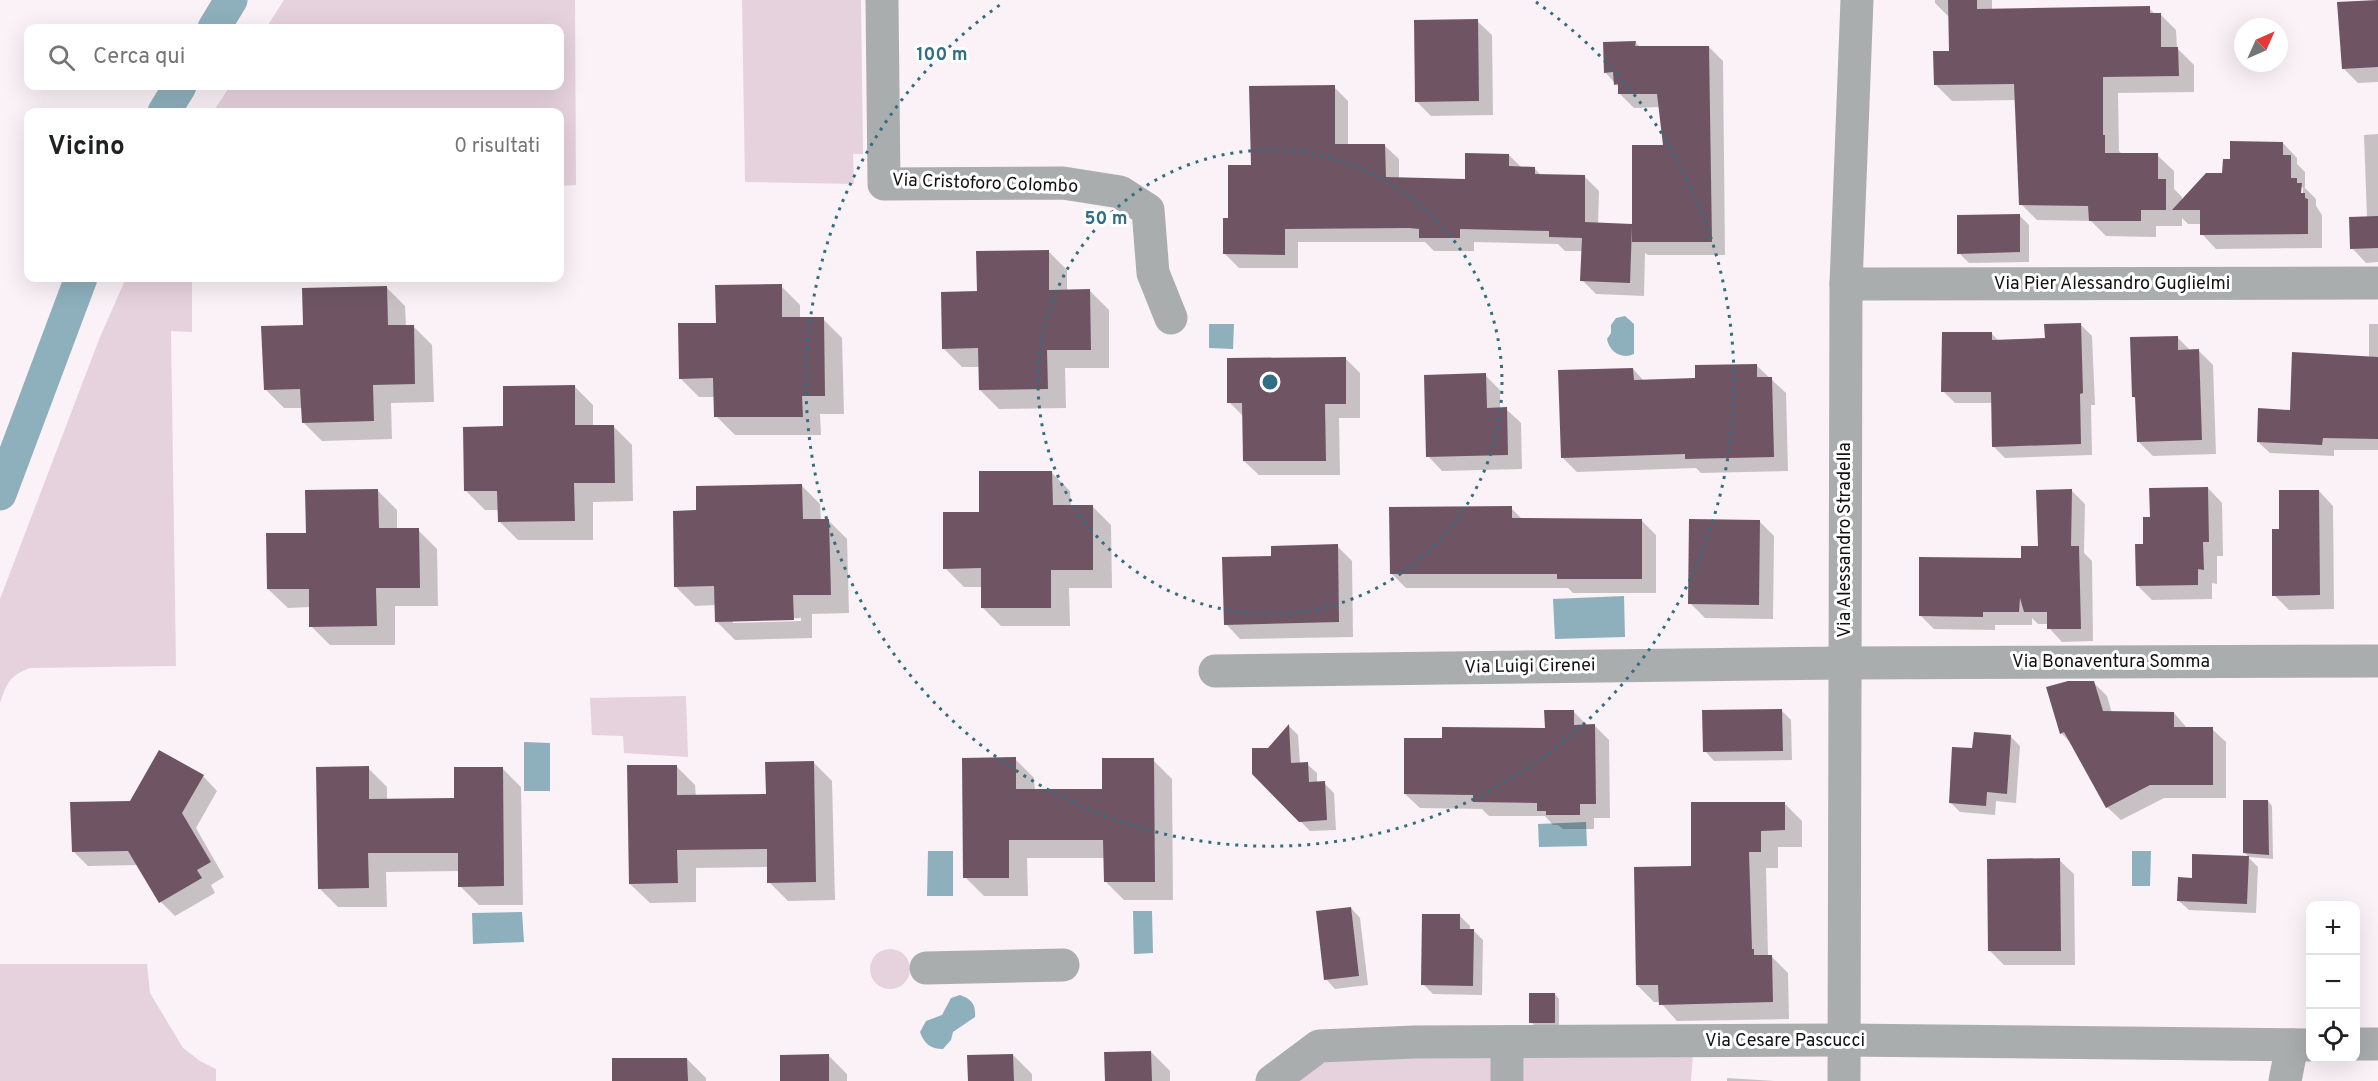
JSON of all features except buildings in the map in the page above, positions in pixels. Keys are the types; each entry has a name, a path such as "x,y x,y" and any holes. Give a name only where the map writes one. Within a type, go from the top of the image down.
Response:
{"street":[{"name":"Via Cristoforo Colombo","path":"882,0 884,184 1063,183 1120,192 1148,210 1153,273 1171,318"},
{"name":"Via Alessandro Stradella","path":"1844,1081 1846,284 1857,0"},
{"name":"Via Pier Alessandro Guglielmi","path":"1846,284 2378,283"},
{"name":"Via Bonaventura Somma","path":"1844,663 2378,661"},
{"name":"Via Luigi Cirenei","path":"1215,671 1844,663"},
{"path":"926,968 1063,965"},
{"name":"Via Cesare Pascucci","path":"1272,1081 1319,1046 1415,1042 1845,1040 2301,1045"},
{"path":"1507,1042 1507,1081"},
{"path":"2360,1044 2378,1044"},
{"path":"2285,1081 2301,1045"}],"shaded area":[{"path":"284,0 575,0 576,185 564,186 564,108 216,108 227,90 564,90 564,24 269,24"},
{"path":"742,0 861,0 863,154 853,154 854,184 745,182"},
{"path":"124,282 192,282 192,332 171,331 176,666 30,668 13,677 0,703 0,599 100,337"},
{"path":"686,696 688,757 624,753 623,736 592,735 590,698"},
{"path":"890,949 904,955 910,969 904,983 890,989 876,983 870,969 876,955"},
{"path":"0,964 147,964 150,993 183,1048 200,1061 216,1069 216,1081 0,1081"},
{"path":"1694,1041 1691,1081 1272,1081 1319,1046"}],"water":[{"path":"1625,316 1634,324 1634,354 1629,356 1613,351 1607,339 1611,333 1611,325 1616,318"},
{"path":"1209,324 1234,324 1233,349 1209,348"},
{"path":"1624,596 1625,637 1555,639 1553,599"},
{"path":"524,742 550,743 550,791 524,791"},
{"path":"1586,822 1587,846 1539,847 1538,824"},
{"path":"928,851 953,851 953,896 927,896"},
{"path":"2132,851 2151,851 2150,886 2132,886"},
{"path":"1133,911 1152,911 1153,953 1134,954"},
{"path":"522,912 524,942 473,944 472,913"},
{"path":"960,995 968,998 972,1003 975,1017 953,1032 951,1040 943,1049 931,1047 920,1032 926,1021 942,1015 951,998"}],"waterway":[{"path":"216,24 231,0"},
{"path":"166,108 178,90"},
{"path":"0,494 80,282"}]}
